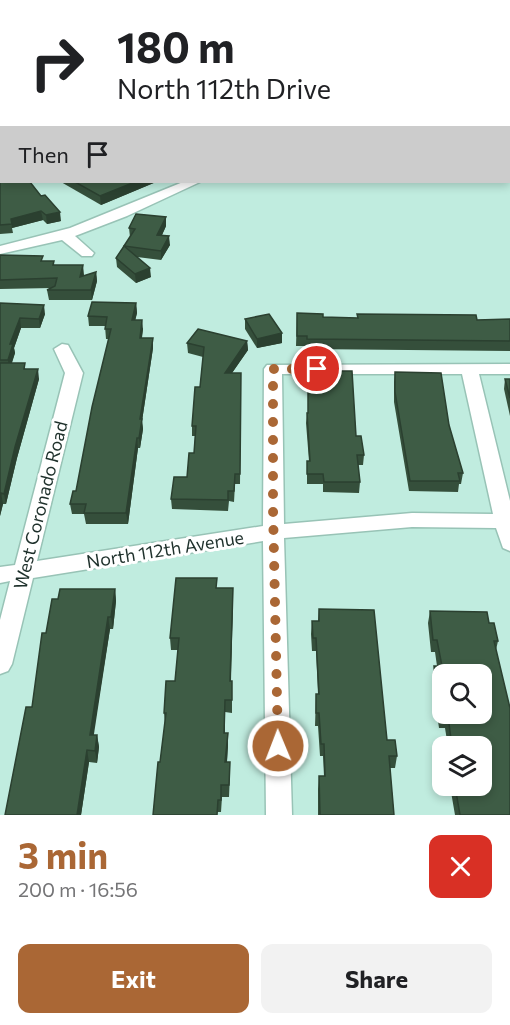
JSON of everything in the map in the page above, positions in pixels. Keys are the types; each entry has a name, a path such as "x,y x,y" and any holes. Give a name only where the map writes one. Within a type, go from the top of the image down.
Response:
{"main road":[{"path":"0,0 113,0"},
{"path":"266,0 314,0"}],"street":[{"path":"0,250 66,236 191,183"},
{"path":"66,236 87,253"},
{"name":"West Coronado Road","path":"0,664 74,373 62,349"},
{"path":"279,815 273,532 273,369 510,369"},
{"path":"469,369 507,521 510,543"},
{"name":"North 112th Avenue","path":"0,575 273,532 412,520 507,521"}],"building":[{"path":"0,183 31,183 41,196 45,195 60,212 46,215 41,211 11,219 12,224 0,225"},
{"path":"77,183 132,183 100,196"},
{"path":"136,214 166,217 157,235 169,236 161,251 124,246 135,229 129,228"},
{"path":"124,246 150,268 135,274 116,258"},
{"path":"0,255 43,256 41,261 54,261 53,265 83,265 80,277 96,272 91,290 47,290 55,286 57,278 0,280"},
{"path":"92,302 136,303 132,320 142,320 140,338 153,338 126,513 84,513 86,504 70,504 73,491 76,491 92,407 111,329 105,329 107,317 88,316"},
{"path":"0,303 44,305 39,319 20,318 10,344 13,344 8,360 0,360"},
{"path":"297,313 323,314 323,317 358,318 357,314 476,315 477,320 510,319 510,341 307,339 307,336 297,336"},
{"path":"269,314 282,333 257,339 245,319"},
{"path":"198,329 247,341 225,373 241,373 240,474 235,474 234,491 228,491 228,500 171,499 174,477 187,477 189,453 194,453 196,426 192,426 195,387 200,387 204,347 187,343"},
{"path":"0,363 25,363 24,369 38,369 4,494 1,493 0,497"},
{"path":"308,371 352,371 356,436 361,436 364,455 357,455 360,482 324,482 323,474 307,474 307,461 310,461 307,413"},
{"path":"395,372 441,373 449,425 463,473 458,473 460,481 410,481 395,392"},
{"path":"505,379 510,379 510,398"},
{"path":"176,578 217,578 216,588 233,588 230,681 232,681 232,700 225,700 224,733 228,733 225,762 230,762 229,785 221,785 221,800 218,800 217,815 153,815 166,713 164,713 166,681 175,681 179,638 170,638"},
{"path":"60,589 115,589 111,617 108,617 90,735 97,735 95,751 87,750 77,815 5,815 26,707 32,707 42,633 46,633 52,599 58,599"},
{"path":"319,609 374,610 387,740 395,740 397,756 389,756 394,815 320,815 319,776 325,776 324,744 321,744 319,713 316,713 316,694 319,694 316,638 313,638 312,621 319,621"},
{"path":"430,611 487,612 489,623 494,623 498,641 494,641 510,708 510,815 460,815 457,796 492,796 492,736 451,736 449,724 492,724 492,664 442,664 437,640 433,640"}],"route":[{"path":"278,746 273,508 273,369 317,369"}]}
